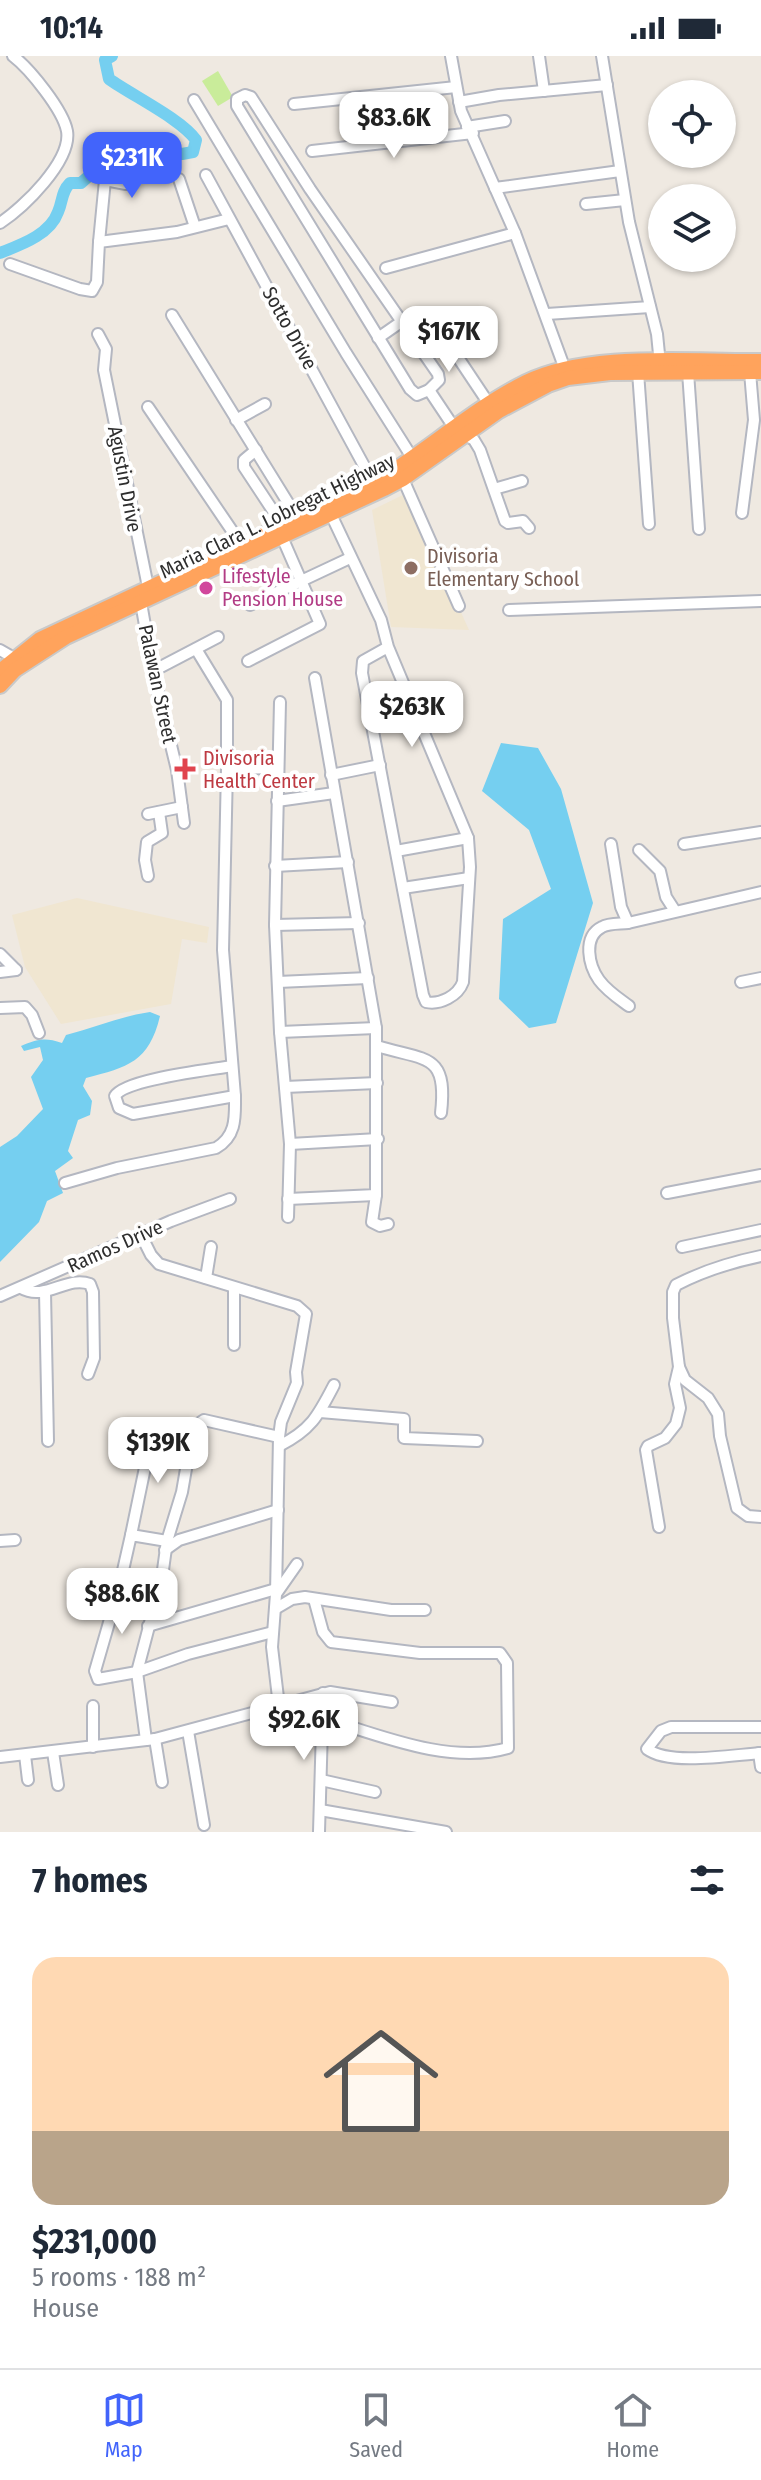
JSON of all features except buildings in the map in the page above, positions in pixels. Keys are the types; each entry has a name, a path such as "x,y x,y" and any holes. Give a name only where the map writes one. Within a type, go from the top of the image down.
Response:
{"highway":[{"name":"Maria Clara L. Lobregat Highway","path":"0,671 40,639 376,487 403,479 489,404 526,382 598,364 660,367 761,361"},
{"name":"Maria Clara L. Lobregat Highway","path":"376,487 413,459 567,373 638,372 660,367 688,372 756,372"},
{"name":"Maria Clara L. Lobregat Highway","path":"0,686 15,670 142,594 241,544 282,531 298,519 328,510"}],"street":[{"path":"0,223 37,192 65,148 67,138 64,124 51,101 34,76 13,56"},
{"path":"451,56 459,102 515,233 567,373"},
{"path":"539,56 544,91"},
{"path":"602,56 625,200 650,307 660,367"},
{"path":"459,102 607,85"},
{"path":"294,104 456,87"},
{"path":"245,95 251,97 310,189 438,374 439,380 429,390 420,395 413,394 293,200 237,106 237,99 245,95"},
{"path":"194,100 413,459"},
{"path":"312,151 470,130 505,121"},
{"path":"10,264 92,291 97,282 105,180 126,184 138,166"},
{"path":"495,188 620,171"},
{"name":"Sotto Drive","path":"206,175 376,487"},
{"path":"179,179 195,227"},
{"path":"293,200 310,189"},
{"path":"586,204 625,200"},
{"path":"99,242 229,219"},
{"path":"386,268 515,233"},
{"path":"547,314 650,307"},
{"path":"172,315 298,519"},
{"path":"378,338 401,322"},
{"path":"437,326 489,404"},
{"name":"Agustin Drive","path":"98,334 106,349 104,370 142,594"},
{"path":"638,372 649,524"},
{"path":"688,372 699,529"},
{"path":"742,513 754,420 756,372"},
{"path":"429,390 460,431 474,440 480,450 505,521 523,521 529,528"},
{"path":"236,420 265,404"},
{"path":"148,407 241,544"},
{"path":"248,661 320,624 282,531 244,467 244,460 256,450"},
{"path":"403,479 459,606"},
{"path":"494,489 522,481"},
{"path":"328,510 381,620 388,647 468,838 463,982 455,994 432,1003 426,1002 423,995 361,667 367,658 388,647"},
{"path":"250,605 350,558"},
{"name":"Palawan Street","path":"142,594 153,671 177,770 184,823"},
{"path":"509,610 761,601"},
{"path":"153,671 218,637"},
{"path":"65,1183 117,1168 216,1148 223,1144 235,1124 223,919 227,700 196,649"},
{"path":"0,650 14,658"},
{"path":"315,678 376,1028 378,1139 372,1222 380,1226 388,1224"},
{"path":"280,702 275,925 290,1144 288,1217"},
{"path":"331,775 380,765"},
{"path":"227,769 278,768"},
{"path":"277,801 334,793"},
{"path":"148,876 145,850 150,839 162,833 153,813 182,807"},
{"path":"684,844 761,832"},
{"path":"396,851 468,838"},
{"path":"611,844 621,907 628,923"},
{"path":"639,850 660,871 666,897 675,911"},
{"path":"275,866 348,862"},
{"path":"403,888 469,878"},
{"path":"629,1006 600,980 593,968 589,952 593,937 601,927 761,892"},
{"path":"275,925 359,923"},
{"path":"0,954 16,970 0,972"},
{"path":"278,982 368,978"},
{"path":"741,982 761,978"},
{"path":"0,1008 25,1007 39,1033"},
{"path":"280,1032 376,1028"},
{"path":"377,1046 421,1057 436,1067 443,1084 441,1113"},
{"path":"232,1066 127,1086 115,1096 119,1108 133,1114 235,1096"},
{"path":"285,1087 377,1083"},
{"path":"290,1144 378,1139"},
{"path":"667,1193 761,1175"},
{"path":"288,1199 376,1195"},
{"name":"Ramos Drive","path":"0,1296 230,1199"},
{"path":"682,1247 761,1230"},
{"path":"141,1235 159,1264 297,1306 306,1314 296,1372 297,1383 281,1422 279,1441 273,1632 279,1706"},
{"path":"206,1278 211,1247"},
{"path":"761,1256 721,1266 676,1285 672,1300 679,1367 685,1380 708,1398 718,1414 737,1508 748,1516 761,1517"},
{"path":"21,1288 45,1292 80,1282 88,1282 92,1287 94,1358 88,1374"},
{"path":"234,1288 234,1345"},
{"path":"45,1292 48,1441"},
{"path":"659,1527 646,1450 671,1433 680,1416 675,1384 679,1367"},
{"path":"162,1782 137,1672 198,1423 214,1421 279,1441 306,1431 334,1385"},
{"path":"320,1412 404,1419 404,1438 477,1441"},
{"path":"153,1429 119,1588 95,1675 103,1679 137,1672 188,1654 273,1632"},
{"path":"131,1535 166,1545 278,1510"},
{"path":"0,1541 15,1540"},
{"path":"148,1626 276,1591 297,1564"},
{"path":"98,1597 119,1588 157,1594"},
{"path":"275,1609 292,1599 314,1599 391,1610 425,1610"},
{"path":"314,1599 323,1632 331,1642 420,1653 500,1653 507,1663 508,1748 480,1754 448,1752 323,1718"},
{"path":"0,1757 150,1740 323,1693 340,1692 392,1702"},
{"path":"319,1832 323,1693"},
{"path":"93,1706 93,1747"},
{"path":"761,1727 671,1727 661,1731 647,1749 656,1754 688,1757 760,1753 761,1767"},
{"path":"188,1731 204,1825"},
{"path":"53,1752 58,1785"},
{"path":"25,1755 28,1780"},
{"path":"321,1780 375,1792"},
{"path":"320,1810 446,1832"}],"shaded area":[{"name":"Divisoria Elementary School","path":"407,493 469,630 391,627 372,510"},
{"path":"77,898 209,927 207,943 182,939 171,1004 61,1024 25,967 12,915"}],"green space":[{"path":"218,71 233,97 218,106 202,81"}],"water":[{"path":"501,743 538,748 561,789 593,903 556,1023 529,1028 499,999 503,919 551,889 529,830 482,791"},
{"path":"150,1012 160,1016 150,1044 143,1053 125,1066 86,1078 83,1086 92,1101 90,1115 78,1120 68,1151 73,1158 55,1171 63,1193 47,1201 39,1222 0,1262 0,1147 17,1136 43,1109 31,1077 43,1060 40,1047 24,1051 21,1046 41,1040 62,1043 66,1035"}],"waterway":[{"path":"0,253 34,238 48,227 58,212 67,186 81,183 99,167 129,161 144,150 182,154 193,152 196,140 189,132 109,79 105,60 112,56"}],"place":[{"name":"Divisoria Elementary School","path":"411,568"},
{"name":"Lifestyle Pension House","path":"206,588"},
{"name":"Divisoria Health Center","path":"185,769"}]}
